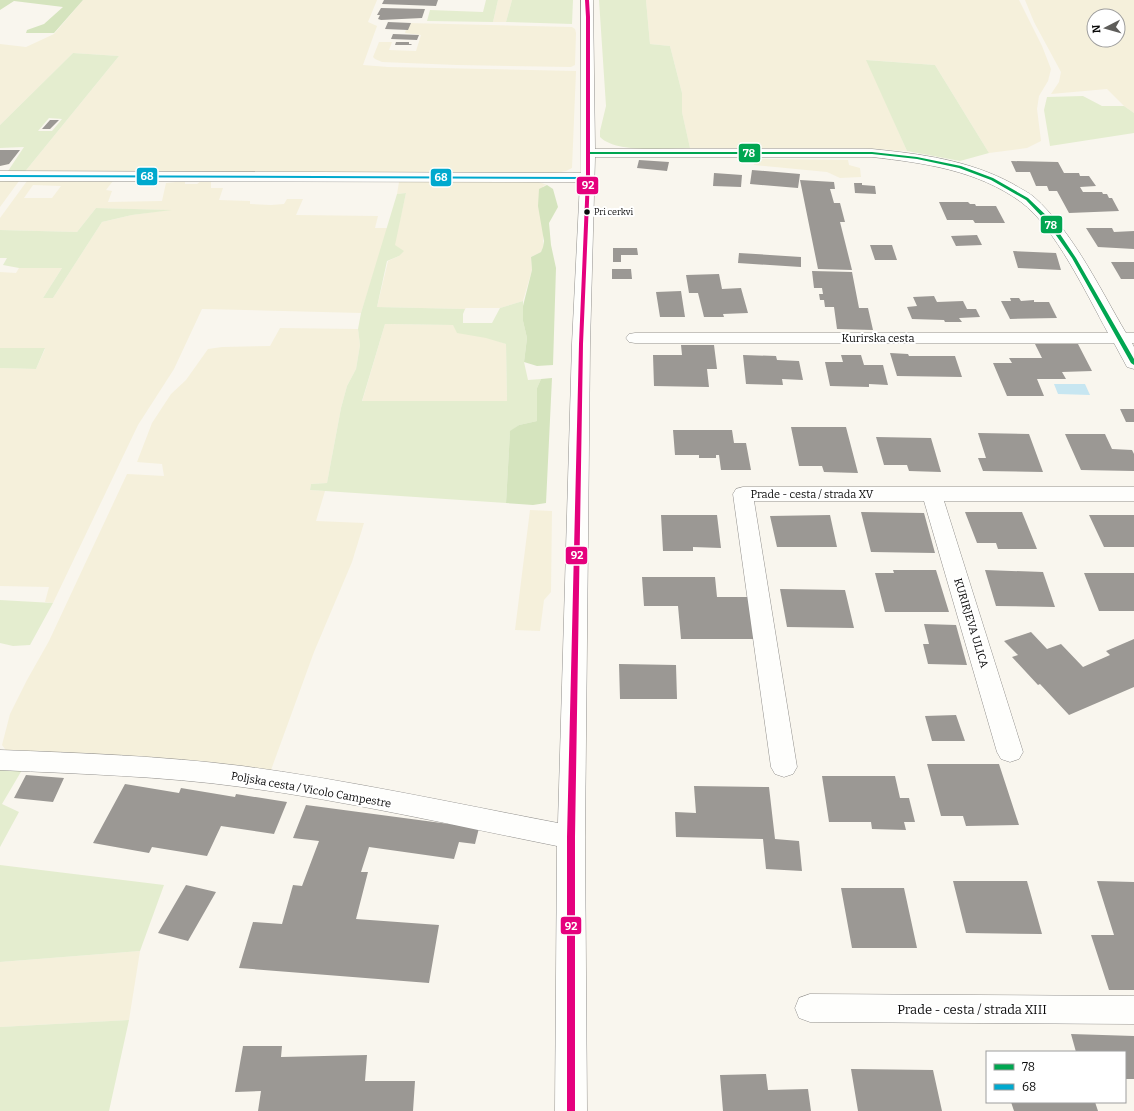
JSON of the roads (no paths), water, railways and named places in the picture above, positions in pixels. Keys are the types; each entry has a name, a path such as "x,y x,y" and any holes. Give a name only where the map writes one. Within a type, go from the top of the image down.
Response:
{"street":[{"path":"571,1111 572,837 581,344 588,178 587,0"},
{"path":"588,153 872,153 918,158 960,167 992,179 1027,199 1048,220 1127,338 1134,363"},
{"path":"0,176 588,178"},
{"name":"Kurirska cesta","path":"635,338 1127,338"},
{"name":"Prade - cesta / strada XV","path":"784,767 743,494 1134,494"},
{"name":"KURIRJEVA ULICA","path":"932,494 1010,752"},
{"name":"Poljska cesta / Vicolo Campestre","path":"0,760 100,764 176,770 273,781 572,837"},
{"name":"Prade - cesta / strada XIII","path":"810,1008 1134,1010"}],"water":[{"path":"1054,384 1085,384 1090,395 1058,394"}],"place":[{"name":"Pri cerkvi","path":"587,212"}]}
